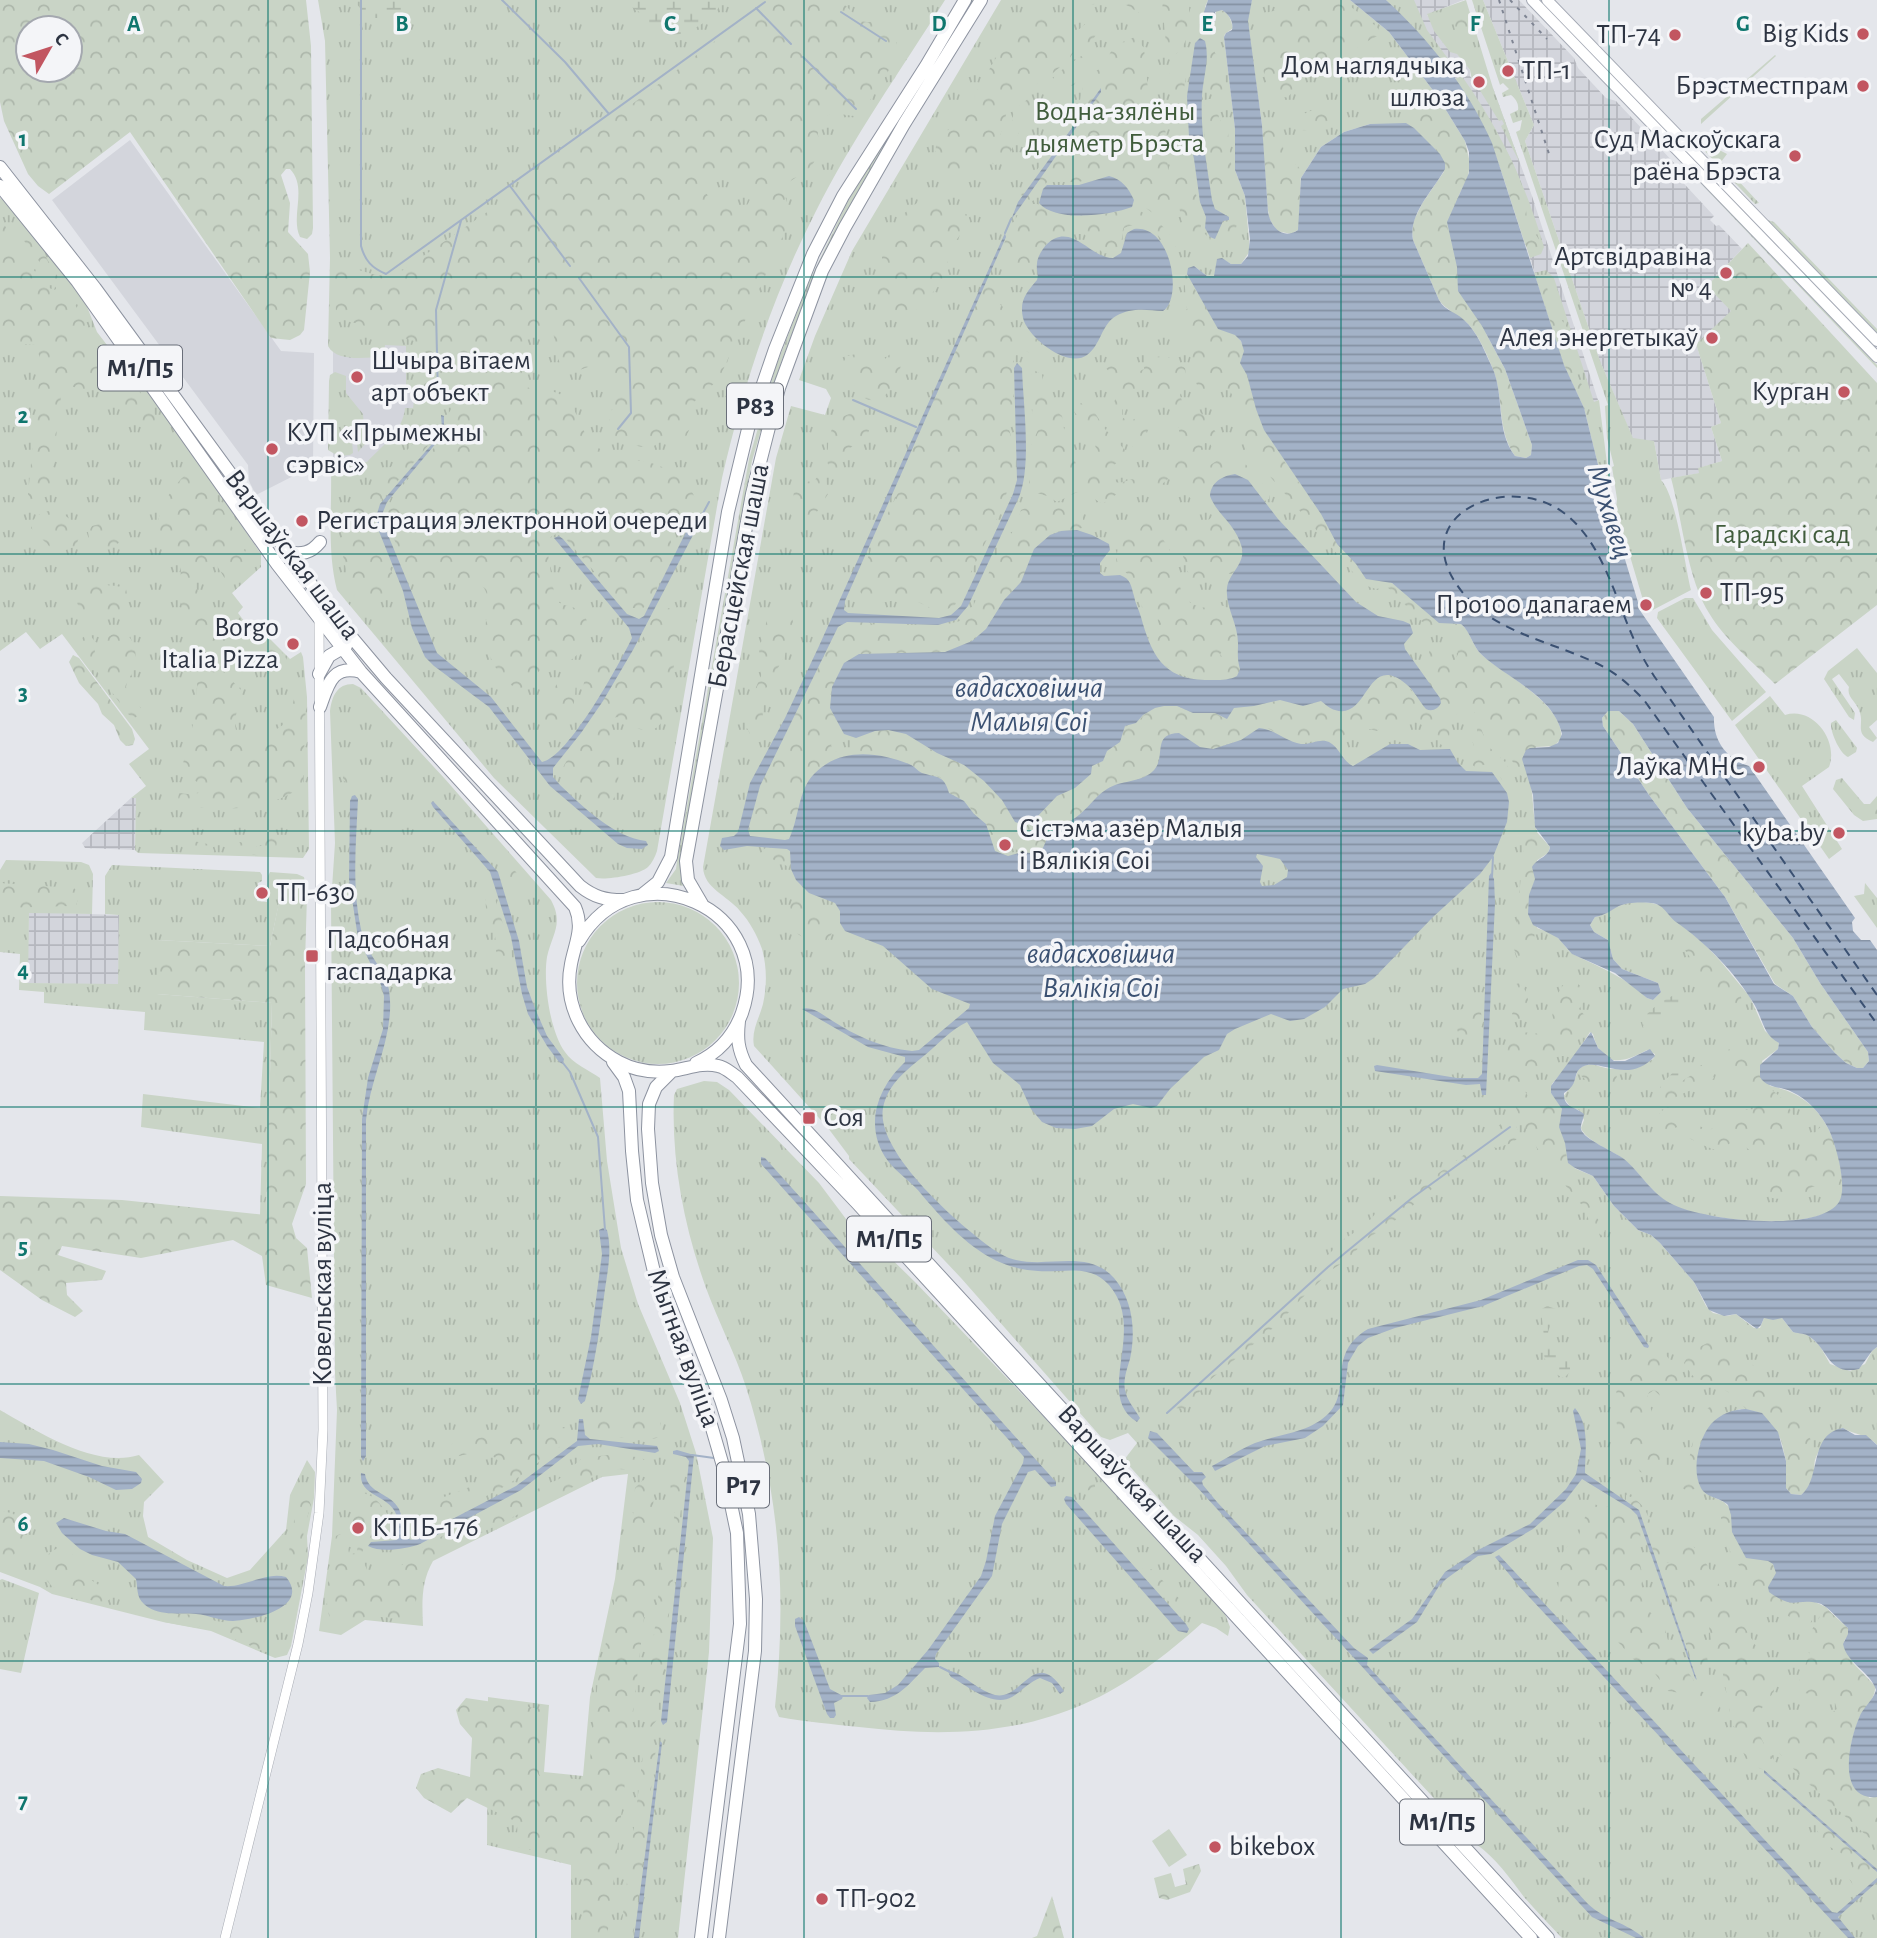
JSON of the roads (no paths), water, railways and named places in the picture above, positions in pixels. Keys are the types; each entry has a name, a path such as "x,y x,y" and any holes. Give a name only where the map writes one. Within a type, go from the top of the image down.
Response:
{"highway":[{"name":"Берасцейская шаша","path":"643,894 658,882 671,857 728,512 749,425 775,349 813,254 843,196 965,0"},
{"name":"Берасцейская шаша","path":"702,904 688,880 687,861 752,494 779,388 822,271 904,124 981,0"},
{"name":"Варшаўская шаша","path":"0,167 95,288 319,619 361,671 568,898 579,915 580,926 571,961 570,997 583,1030 607,1055 638,1069 673,1071 708,1064 722,1066 737,1077 857,1203 1531,1938"},
{"name":"Варшаўская шаша","path":"0,186 77,281 206,450 254,506 326,606 363,651 580,886 605,900 623,900 643,894 673,894 702,904 724,922 740,946 746,964 746,1003 739,1021 719,1049 690,1066"},
{"path":"254,506 257,490"},
{"path":"288,552 304,553 315,548 320,542"},
{"path":"319,674 329,656 342,647 354,647 363,651"},
{"path":"320,707 334,676 346,670 361,671"},
{"name":"Варшаўская шаша","path":"577,944 596,918 623,900"},
{"name":"Варшаўская шаша","path":"739,1021 737,1041 746,1065 841,1165 1548,1938"},
{"name":"Мытная вуліца","path":"607,1055 627,1084 633,1163 642,1229 655,1276 715,1436 737,1533 740,1624 701,1938"},
{"name":"Мытная вуліца","path":"673,1071 656,1087 649,1104 652,1183 661,1235 673,1277 733,1438 749,1514 757,1599 755,1651 719,1938"}],"main road":[{"path":"1532,0 1851,323 1877,341"},
{"path":"1547,0 1851,323 1877,357"},
{"name":"Ковельская вуліца","path":"225,1938 298,1644 319,1513 323,1430 319,619"}],"water":[{"name":"Мухавец","path":"1208,0 1252,0 1248,21 1262,125 1268,212 1278,231 1287,234 1298,230 1301,178 1321,147 1344,132 1370,124 1406,123 1440,154 1445,169 1418,212 1412,230 1413,240 1439,300 1444,307 1469,325 1480,342 1496,378 1502,424 1509,446 1515,456 1526,458 1531,455 1532,445 1505,369 1482,326 1458,291 1457,267 1447,222 1469,173 1469,152 1465,141 1438,97 1389,32 1350,0 1386,0 1432,48 1460,85 1483,123 1492,143 1564,365 1584,408 1606,497 1641,612 1714,717 1716,734 1723,748 1734,759 1749,766 1855,918 1852,922 1853,931 1861,940 1870,940 1877,950 1877,1347 1859,1369 1841,1369 1816,1342 1806,1335 1793,1332 1782,1318 1764,1318 1757,1329 1736,1314 1724,1316 1709,1310 1694,1282 1660,1243 1651,1235 1638,1230 1614,1206 1593,1176 1568,1163 1559,1127 1562,1109 1551,1093 1551,1086 1591,1032 1598,1048 1614,1061 1625,1061 1650,1049 1655,1056 1635,1069 1597,1065 1582,1067 1572,1086 1564,1093 1564,1098 1584,1114 1581,1127 1583,1133 1624,1159 1663,1199 1706,1215 1784,1221 1827,1212 1839,1202 1842,1187 1838,1155 1822,1118 1798,1095 1766,1084 1760,1077 1760,1065 1778,1049 1779,1043 1766,1031 1754,1004 1729,970 1709,949 1662,908 1651,903 1626,904 1595,917 1590,925 1594,932 1608,940 1613,959 1622,969 1658,983 1661,992 1653,1000 1615,973 1572,954 1558,938 1533,925 1528,914 1529,895 1535,879 1532,867 1550,847 1535,827 1533,795 1522,759 1530,748 1549,747 1558,743 1562,734 1557,721 1550,709 1529,689 1482,655 1461,624 1439,623 1392,583 1366,579 1337,544 1321,514 1264,430 1247,375 1240,363 1244,351 1241,341 1235,335 1218,329 1187,274 1188,268 1194,266 1207,276 1214,276 1217,259 1222,258 1231,264 1241,264 1248,256 1250,239 1245,196 1235,170 1235,129 1224,37 1232,30 1232,24 1229,16 1222,10 1215,12 1214,23 1204,20","holes":["1608,711 1619,711 1633,724 1687,808 1793,938 1820,983 1868,1052 1869,1061 1863,1068 1846,1063 1835,1053 1812,1027 1793,996 1774,984 1725,897 1649,795 1603,726 1602,718"]},
{"path":"1200,38 1205,41 1206,48 1202,122 1212,200 1215,209 1229,217 1229,220 1223,221 1215,239 1210,237 1205,228 1206,217 1200,202 1189,137 1187,96 1195,43"},
{"path":"1101,88 1101,92 1011,220 1018,202"},
{"path":"1109,176 1118,179 1127,188 1134,200 1132,207 1084,216 1058,213 1039,203 1047,185 1079,185"},
{"path":"1134,229 1147,231 1157,238 1165,250 1173,278 1169,304 1163,311 1133,310 1116,316 1107,324 1092,351 1079,358 1060,355 1040,342 1026,326 1022,306 1027,293 1037,280 1037,261 1045,246 1064,236 1080,242 1096,253 1113,258 1121,253 1127,233"},
{"name":"вадасховішча Вялікія Соі","path":"1005,233 1006,237 845,601 844,610 848,613 939,618 951,615 961,606 1017,480 1014,368 1017,363 1022,368 1026,434 1025,468 1019,497 968,606 956,620 938,625 847,622 838,627 760,786 748,830 750,836 789,839 805,788 814,774 835,759 860,754 909,764 922,773 942,780 949,793 964,801 986,824 995,851 1008,856 1022,852 1038,854 1052,831 1079,815 1103,792 1112,786 1147,776 1152,772 1159,760 1162,742 1170,734 1179,733 1200,747 1213,749 1241,740 1259,728 1301,744 1329,742 1353,766 1390,744 1408,744 1420,750 1450,749 1466,771 1492,772 1507,793 1507,822 1493,857 1480,874 1433,917 1374,978 1365,984 1343,989 1325,1007 1304,1019 1290,1021 1271,1014 1235,1029 1227,1034 1219,1050 1204,1057 1170,1089 1157,1106 1151,1108 1133,1104 1114,1109 1092,1126 1075,1129 1056,1128 1042,1122 1031,1109 1020,1085 993,1063 967,1022 905,1072 889,1091 883,1108 884,1126 893,1146 925,1189 965,1227 999,1253 1013,1259 1028,1262 1088,1263 1102,1268 1114,1278 1129,1306 1133,1327 1125,1386 1127,1398 1140,1418 1137,1422 1125,1410 1120,1396 1124,1322 1120,1303 1109,1285 1102,1278 1085,1271 1038,1271 1006,1265 979,1251 958,1234 888,1161 876,1135 875,1122 881,1096 895,1072 905,1062 905,1057 868,1047 802,1009 816,1011 870,1040 912,1051 919,1050 969,1008 970,1004 932,989 883,946 845,931 835,903 809,893 796,880 791,869 790,851 787,849 747,846 724,850 720,846 722,838 734,836 738,832 750,783 819,646","holes":["1257,854 1280,859 1288,870 1287,877 1274,885 1262,886 1260,882 1263,866 1256,857"]},
{"path":"441,415 444,416 442,436 387,502 383,523 437,653 491,697 542,762 553,757 579,728 632,638 629,628 554,538 559,536 563,539 627,614 639,619 644,616 694,516 700,513 703,516 633,650 603,701 553,768 553,777 560,785 600,820 623,834 646,841 648,845 642,849 618,844 550,786 489,707 425,657 412,628 403,591 378,529 376,517 380,504 438,437 442,429"},
{"name":"вадасховішча Малыя Соі","path":"1235,474 1248,480 1278,519 1356,602 1378,616 1410,624 1413,633 1404,644 1405,649 1440,698 1438,707 1433,710 1426,709 1406,684 1393,676 1383,676 1375,681 1355,706 1346,711 1333,709 1321,701 1303,706 1280,700 1234,708 1227,719 1215,713 1193,713 1177,706 1155,708 1136,723 1125,726 1120,742 1107,751 1103,761 1092,766 1091,774 1075,788 1057,796 1034,820 1024,825 1015,822 1002,800 964,765 937,753 906,734 888,730 875,731 856,738 844,734 830,708 832,687 844,663 859,654 945,652 972,641 986,629 1004,600 1021,582 1034,549 1050,535 1061,531 1077,530 1109,544 1110,550 1100,563 1100,573 1104,576 1120,575 1128,581 1149,642 1168,669 1178,675 1205,680 1237,676 1240,669 1237,636 1227,588 1241,559 1242,548 1235,532 1210,496 1212,487 1218,480"},
{"path":"355,795 358,799 355,868 359,920 365,944 387,983 390,1006 386,1039 366,1120 366,1456 363,1461 362,1119 368,1078 383,1029 384,996 358,938 349,879 350,801"},
{"path":"433,801 498,872 519,941 527,987 547,1036 564,1059 563,1064 547,1046 528,1014 511,937 490,872 433,807"},
{"path":"1491,873 1494,879 1495,903 1486,1095 1482,1095 1480,1084 1466,1085 1375,1071 1374,1066 1377,1065 1457,1078 1478,1078 1482,1074"},
{"path":"761,1157 765,1158 1056,1482 1056,1486 1051,1487 1035,1470 1028,1472 1002,1524 992,1576 936,1654 939,1667 925,1668 907,1686 888,1699 870,1702 867,1698 869,1695 885,1693 898,1685 928,1650 981,1576 995,1516 1024,1457 761,1164"},
{"path":"599,1230 607,1230 608,1237 608,1267 592,1373 585,1401 581,1404 578,1399 591,1337 602,1254"},
{"path":"1578,1260 1588,1260 1596,1265 1648,1348 1644,1347 1593,1269 1587,1265 1579,1266 1483,1306 1395,1328 1368,1338 1358,1346 1348,1363 1343,1405 1323,1426 1305,1438 1265,1446 1215,1471 1212,1466 1255,1443 1312,1425 1329,1413 1336,1404 1347,1349 1368,1329 1481,1300"},
{"path":"1575,1408 1585,1431 1585,1473 1639,1510 1697,1680 1637,1515 1582,1479 1565,1501 1533,1529 1491,1554 1478,1556 1446,1579 1417,1622 1373,1654 1369,1650 1412,1619 1445,1572 1478,1550 1530,1524 1566,1489 1576,1474 1581,1449 1573,1411"},
{"path":"1746,1409 1762,1413 1778,1432 1786,1461 1786,1488 1791,1494 1801,1495 1807,1488 1820,1448 1832,1432 1843,1428 1855,1435 1866,1435 1877,1445 1877,1797 1864,1796 1855,1790 1851,1780 1849,1754 1855,1728 1876,1690 1845,1651 1843,1644 1848,1628 1821,1604 1790,1603 1769,1592 1768,1587 1776,1573 1773,1564 1746,1558 1732,1532 1728,1505 1706,1494 1698,1481 1698,1454 1711,1424 1732,1411"},
{"path":"579,1419 583,1419 585,1435 590,1439 657,1446 659,1451 655,1453 598,1444 578,1446 521,1490 420,1544 394,1550 368,1546 371,1542 397,1540 398,1524 396,1513 390,1505 367,1490 362,1483 361,1473 365,1474 370,1486 399,1509 404,1537 412,1540 516,1486 577,1441"},
{"path":"1150,1431 1157,1433 1194,1472 1202,1472 1206,1477 1202,1481 1203,1485 1217,1502 1354,1648 1368,1658 1367,1665 1588,1904 1644,1938 1636,1938 1592,1917 1195,1485 1148,1438"},
{"path":"0,1442 29,1444 102,1466 136,1472 142,1479 141,1483 132,1489 116,1490 44,1461 0,1458"},
{"path":"673,1451 694,1455 667,1722 663,1725 661,1721 689,1461 686,1457 673,1454"},
{"path":"1066,1496 1072,1497 1186,1624 1189,1629 1187,1633 1178,1631 1066,1504"},
{"path":"64,1518 125,1534 224,1586 239,1585 271,1576 286,1577 292,1587 291,1596 286,1604 277,1610 242,1620 228,1621 149,1608 138,1595 136,1579 118,1562 80,1549 62,1533 56,1523"},
{"path":"1499,1555 1832,1912 1837,1913 1877,1878 1877,1882 1838,1917 1855,1938 1848,1938 1518,1585 1495,1557"},
{"path":"799,1617 804,1621 830,1689 843,1696 834,1703 834,1718 827,1714 795,1626 795,1619"},
{"path":"951,1671 995,1695 1005,1695 1036,1674 1044,1673 1054,1678 1064,1691 1060,1694 1052,1683 1040,1678 1012,1697 997,1700 951,1677"},
{"path":"660,1741 662,1743 639,1938 634,1938"},
{"path":"1764,1770 1877,1869 1877,1872 1764,1773"}],"waterway":[{"path":"361,0 361,246 370,263 386,274 765,2"},
{"path":"502,0 565,62 609,114"},
{"path":"756,8 791,44"},
{"path":"841,12 886,41"},
{"path":"803,57 856,109"},
{"path":"510,186 570,266"},
{"path":"1005,233 1011,219"},
{"path":"438,399 436,310 461,221"},
{"path":"579,278 629,347 631,413 618,429"},
{"path":"853,400 916,427"},
{"path":"701,517 709,502"},
{"path":"1492,877 1493,857"},
{"path":"563,1063 570,1072 598,1137 605,1230"},
{"path":"1167,1413 1328,1267 1412,1198 1510,1127"},
{"path":"692,1455 714,1458"},
{"path":"940,1667 950,1672"},
{"path":"842,1696 868,1696"}],"railway":[{"path":"1499,0 1550,157"},
{"path":"1510,0 1547,39"}],"place":[{"name":"Big Kids","path":"1863,34"},
{"name":"ТП-74","path":"1675,35"},
{"name":"ТП-1","path":"1508,71"},
{"name":"Дом наглядчыка шлюза","path":"1479,82"},
{"name":"Брэстместпрам","path":"1863,86"},
{"name":"Суд Маскоўскага раёна Брэста","path":"1795,156"},
{"name":"Артсвідравіна № 4","path":"1726,273"},
{"name":"Алея энергетыкаў","path":"1712,338"},
{"name":"Шчыра вiтаем арт объект","path":"357,377"},
{"name":"Курган","path":"1844,392"},
{"name":"КУП «Прымежны сэрвіс»","path":"272,449"},
{"name":"Регистрация электронной очереди","path":"302,521"},
{"name":"ТП-95","path":"1706,593"},
{"name":"Про100 дапагаем","path":"1646,605"},
{"name":"Borgo Italia Pizza","path":"293,644"},
{"name":"Лаўка МНС","path":"1759,767"},
{"name":"kyba.by","path":"1839,833"},
{"name":"Сістэма азёр Малыя і Вялікія Соі","path":"1005,845"},
{"name":"ТП-630","path":"262,893"},
{"name":"Падсобная гаспадарка","path":"312,956"},
{"name":"Соя","path":"809,1118"},
{"name":"КТПБ-176","path":"358,1528"},
{"name":"bikebox","path":"1215,1847"},
{"name":"ТП-902","path":"822,1899"}],"park label":[{"name":"Водна-зялёны дыяметр Брэста","path":"1115,128"},
{"name":"Гарадскі сад","path":"1782,535"}]}
